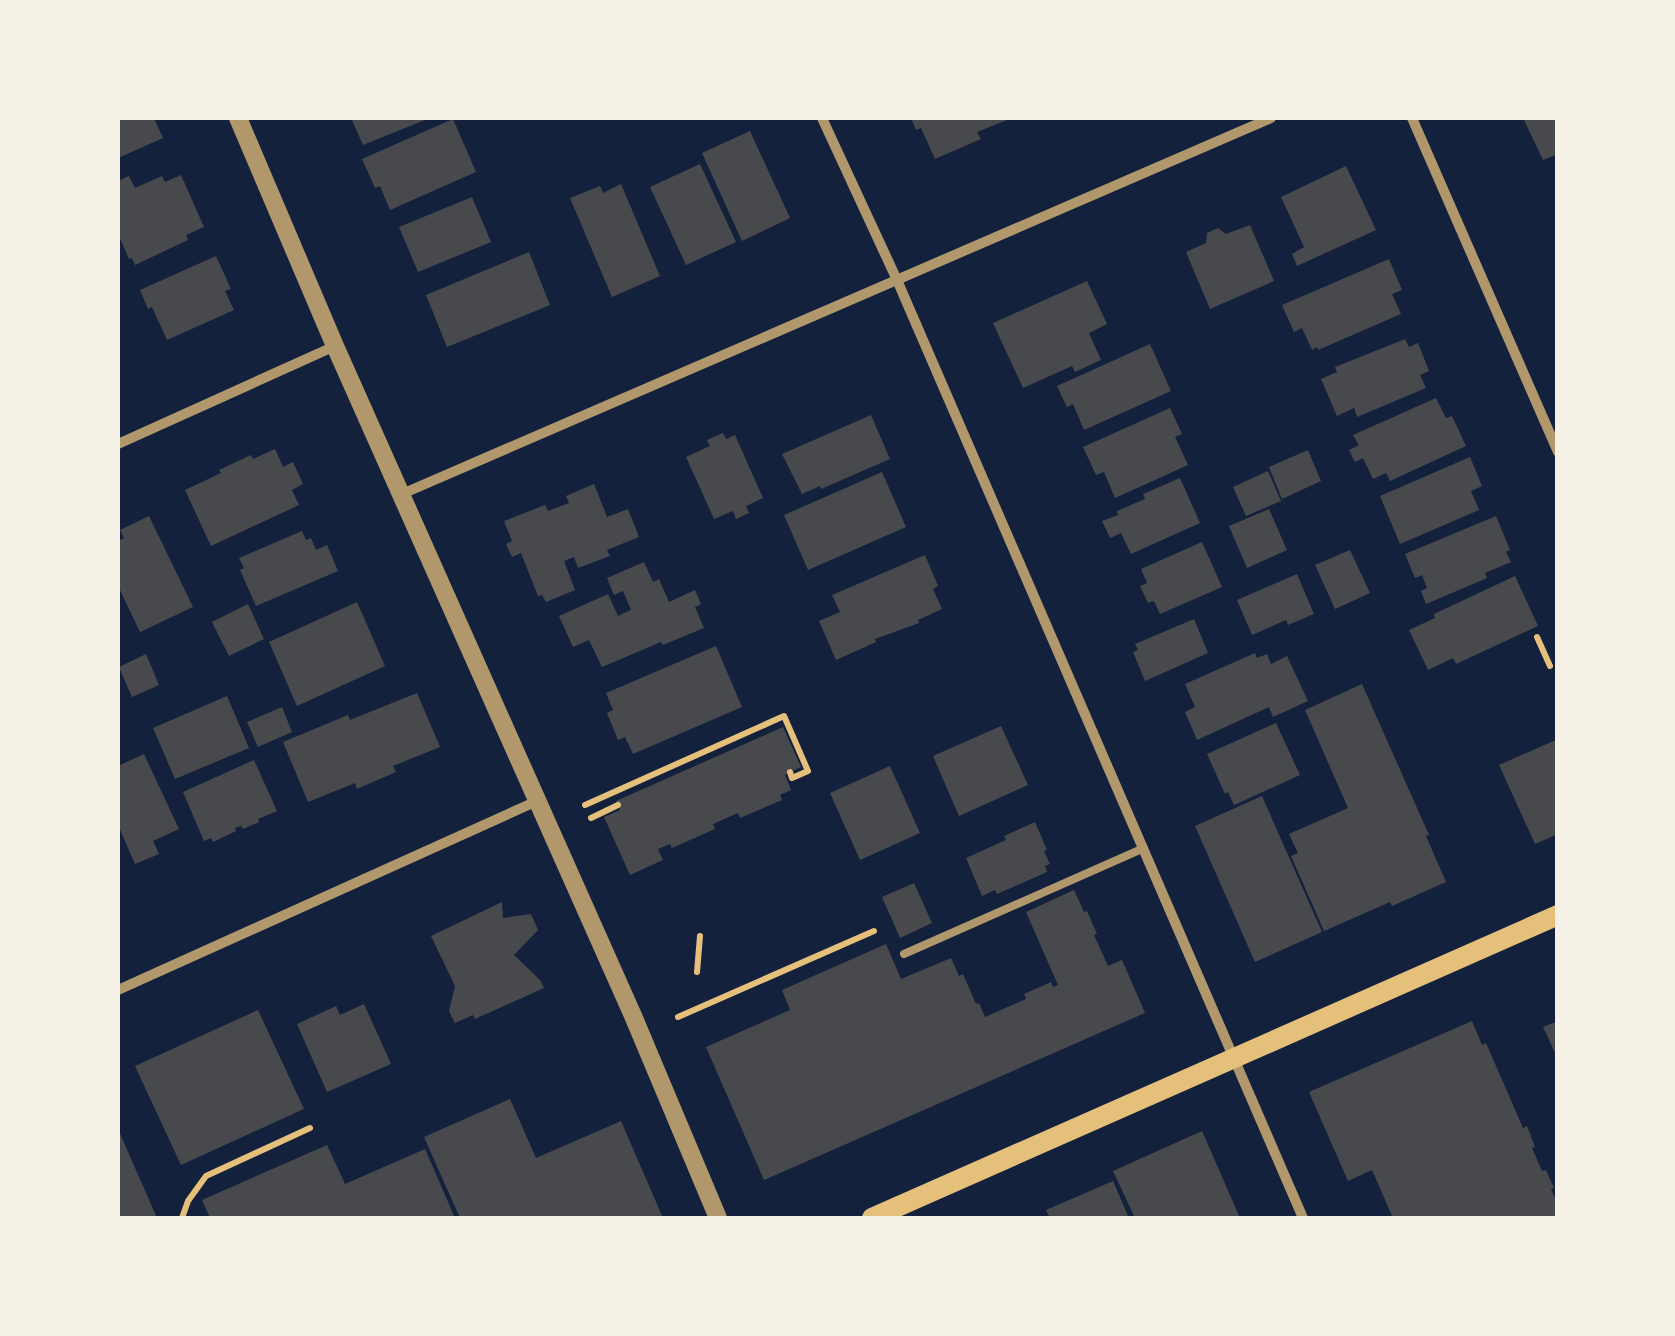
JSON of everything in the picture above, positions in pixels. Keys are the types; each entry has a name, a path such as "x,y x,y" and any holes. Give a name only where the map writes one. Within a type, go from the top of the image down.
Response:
{"main road":[{"path":"872,1218 1558,915"}],"street":[{"path":"238,118 334,346 634,1018 718,1218"},
{"path":"822,118 897,280 1303,1218"},
{"path":"402,494 1272,118"},
{"path":"1412,118 1558,452"},
{"path":"118,444 334,346"},
{"path":"118,990 537,801"}],"lane":[{"path":"904,954 1144,848"}],"path":[{"path":"1538,638 1550,666"},
{"path":"585,805 784,716 808,771 792,778 790,772"},
{"path":"591,818 618,806"},
{"path":"678,1017 874,932"},
{"path":"697,972 700,936"},
{"path":"182,1218 206,1176 310,1128"}],"building":[{"path":"118,118 154,118 163,138 118,158"},
{"path":"351,118 430,118 363,145"},
{"path":"911,118 1012,118 977,132 981,139 935,159 921,128 916,130"},
{"path":"1523,118 1558,118 1558,154 1543,160"},
{"path":"453,119 476,172 390,210 362,159"},
{"path":"750,131 790,218 742,241 702,153"},
{"path":"700,164 736,242 686,265 650,187"},
{"path":"1346,166 1376,230 1297,266 1292,254 1304,247 1281,197"},
{"path":"181,175 204,227 186,235 188,240 135,265 118,234 118,181 129,176 135,188 162,176 165,182"},
{"path":"621,184 660,276 612,297 570,198 600,186 603,193"},
{"path":"472,197 491,242 418,272 399,227"},
{"path":"1250,225 1274,281 1210,309 1186,252 1206,243 1207,233 1218,228 1226,234"},
{"path":"529,252 550,305 447,347 426,295"},
{"path":"216,256 231,289 225,291 234,310 167,340 140,290"},
{"path":"1389,259 1402,290 1392,294 1401,314 1318,350 1312,350 1302,328 1294,332 1282,305"},
{"path":"1087,281 1107,324 1089,333 1101,360 1075,372 1072,366 1023,388 993,323"},
{"path":"1405,339 1409,347 1418,343 1429,371 1420,375 1426,388 1357,417 1354,408 1337,416 1321,379 1337,372 1335,367"},
{"path":"1150,344 1171,391 1084,430 1073,404 1067,407 1057,386"},
{"path":"1436,398 1446,418 1452,416 1466,446 1390,481 1386,473 1373,479 1363,458 1355,462 1349,450 1359,445 1353,435"},
{"path":"1170,408 1182,434 1175,437 1188,465 1115,498 1104,472 1096,475 1083,447"},
{"path":"871,415 890,459 802,494 782,454"},
{"path":"723,433 726,439 735,435 763,498 746,506 749,513 736,519 733,511 714,519 686,457 710,446 707,440"},
{"path":"275,449 283,467 293,462 303,484 292,490 299,505 211,546 185,490 251,455 253,459"},
{"path":"1308,450 1321,481 1282,499 1269,467"},
{"path":"1470,457 1482,486 1471,491 1479,510 1400,544 1380,496"},
{"path":"1268,471 1281,501 1246,516 1233,487"},
{"path":"882,472 906,527 808,570 784,515"},
{"path":"1180,478 1200,523 1131,554 1121,533 1110,538 1102,521 1145,499 1143,494"},
{"path":"594,484 607,517 628,509 639,537 607,550 610,556 578,568 574,557 564,561 575,590 546,602 542,595 538,596 521,553 512,557 506,544 512,541 504,521 545,505 548,511 569,503 566,496"},
{"path":"1269,509 1287,550 1247,568 1229,526"},
{"path":"149,516 193,607 140,632 118,586 118,541 124,538 120,530"},
{"path":"1496,516 1511,562 1485,573 1487,578 1426,604 1421,591 1427,588 1422,575 1415,578 1405,554"},
{"path":"302,531 306,540 311,538 316,550 327,545 338,571 256,606 240,570 244,568 239,558"},
{"path":"1202,542 1222,587 1160,614 1154,601 1148,603 1140,586 1147,583 1141,569"},
{"path":"1350,550 1370,593 1335,609 1315,565"},
{"path":"925,555 938,586 933,589 942,609 836,660 819,621 840,612 832,595"},
{"path":"644,562 653,582 659,579 669,602 695,590 701,604 695,607 704,628 602,667 589,640 573,647 559,616 608,594 618,616 631,610 623,591 614,595 607,578"},
{"path":"1297,574 1314,614 1288,625 1286,620 1252,635 1237,600"},
{"path":"1515,576 1538,626 1456,664 1453,658 1428,670 1409,630"},
{"path":"357,602 385,666 297,706 269,642"},
{"path":"248,604 264,639 229,656 212,622"},
{"path":"1194,619 1208,653 1145,681 1133,652 1138,650 1135,644"},
{"path":"716,646 742,707 633,754 625,737 618,740 607,713 613,710 606,693"},
{"path":"1255,653 1257,658 1267,654 1271,664 1287,656 1308,701 1273,717 1269,707 1197,740 1185,712 1195,707 1185,684"},
{"path":"146,654 159,685 132,697 119,667"},
{"path":"1362,684 1446,882 1324,931 1291,856 1298,853 1289,834 1348,808 1305,710"},
{"path":"417,693 440,747 393,766 396,772 357,789 355,783 308,802 283,742 348,715 350,720"},
{"path":"227,696 249,748 175,779 153,728"},
{"path":"282,707 292,732 258,747 247,722"},
{"path":"1276,723 1300,775 1234,805 1207,754"},
{"path":"1001,726 1028,785 959,816 933,756"},
{"path":"783,727 801,767 785,775 791,790 780,795 782,800 740,818 738,813 713,824 715,829 672,848 670,844 658,849 663,860 630,875 604,817 620,810 616,801"},
{"path":"1558,739 1558,834 1535,844 1499,765"},
{"path":"144,754 179,829 153,841 159,854 135,864 118,825 118,766"},
{"path":"254,760 277,811 243,829 235,828 236,831 213,842 211,838 204,841 183,792"},
{"path":"890,766 920,833 860,860 830,793"},
{"path":"1262,796 1322,932 1255,962 1195,826"},
{"path":"1035,822 1047,850 1047,872 997,894 995,890 982,896 966,858"},
{"path":"914,883 932,923 900,938 882,897"},
{"path":"1074,890 1084,912 1087,911 1108,966 1122,960 1145,1013 764,1180 706,1047 790,1010 782,990 886,944 901,979 951,958 985,1017 1026,999 1024,994 1051,982 1053,987 1058,985 1026,912"},
{"path":"502,902 503,918 531,914 538,930 514,955 544,988 475,1019 473,1015 455,1023 449,1011 455,986 431,936"},
{"path":"364,1004 391,1064 327,1092 297,1024 336,1006 340,1015"},
{"path":"258,1010 304,1109 181,1165 135,1066"},
{"path":"1472,1021 1482,1045 1486,1043 1523,1128 1527,1126 1542,1171 1546,1170 1554,1188 1551,1189 1558,1205 1558,1218 1393,1218 1372,1170 1348,1181 1309,1092"},
{"path":"1558,1021 1558,1059 1543,1027"},
{"path":"510,1099 536,1158 621,1121 663,1218 460,1218 424,1137"},
{"path":"118,1129 157,1218 118,1218"},
{"path":"1202,1131 1240,1218 1135,1218 1113,1171"},
{"path":"327,1145 345,1184 425,1149 455,1218 210,1218 202,1200"},
{"path":"1113,1181 1129,1218 1050,1218 1046,1210"}]}
